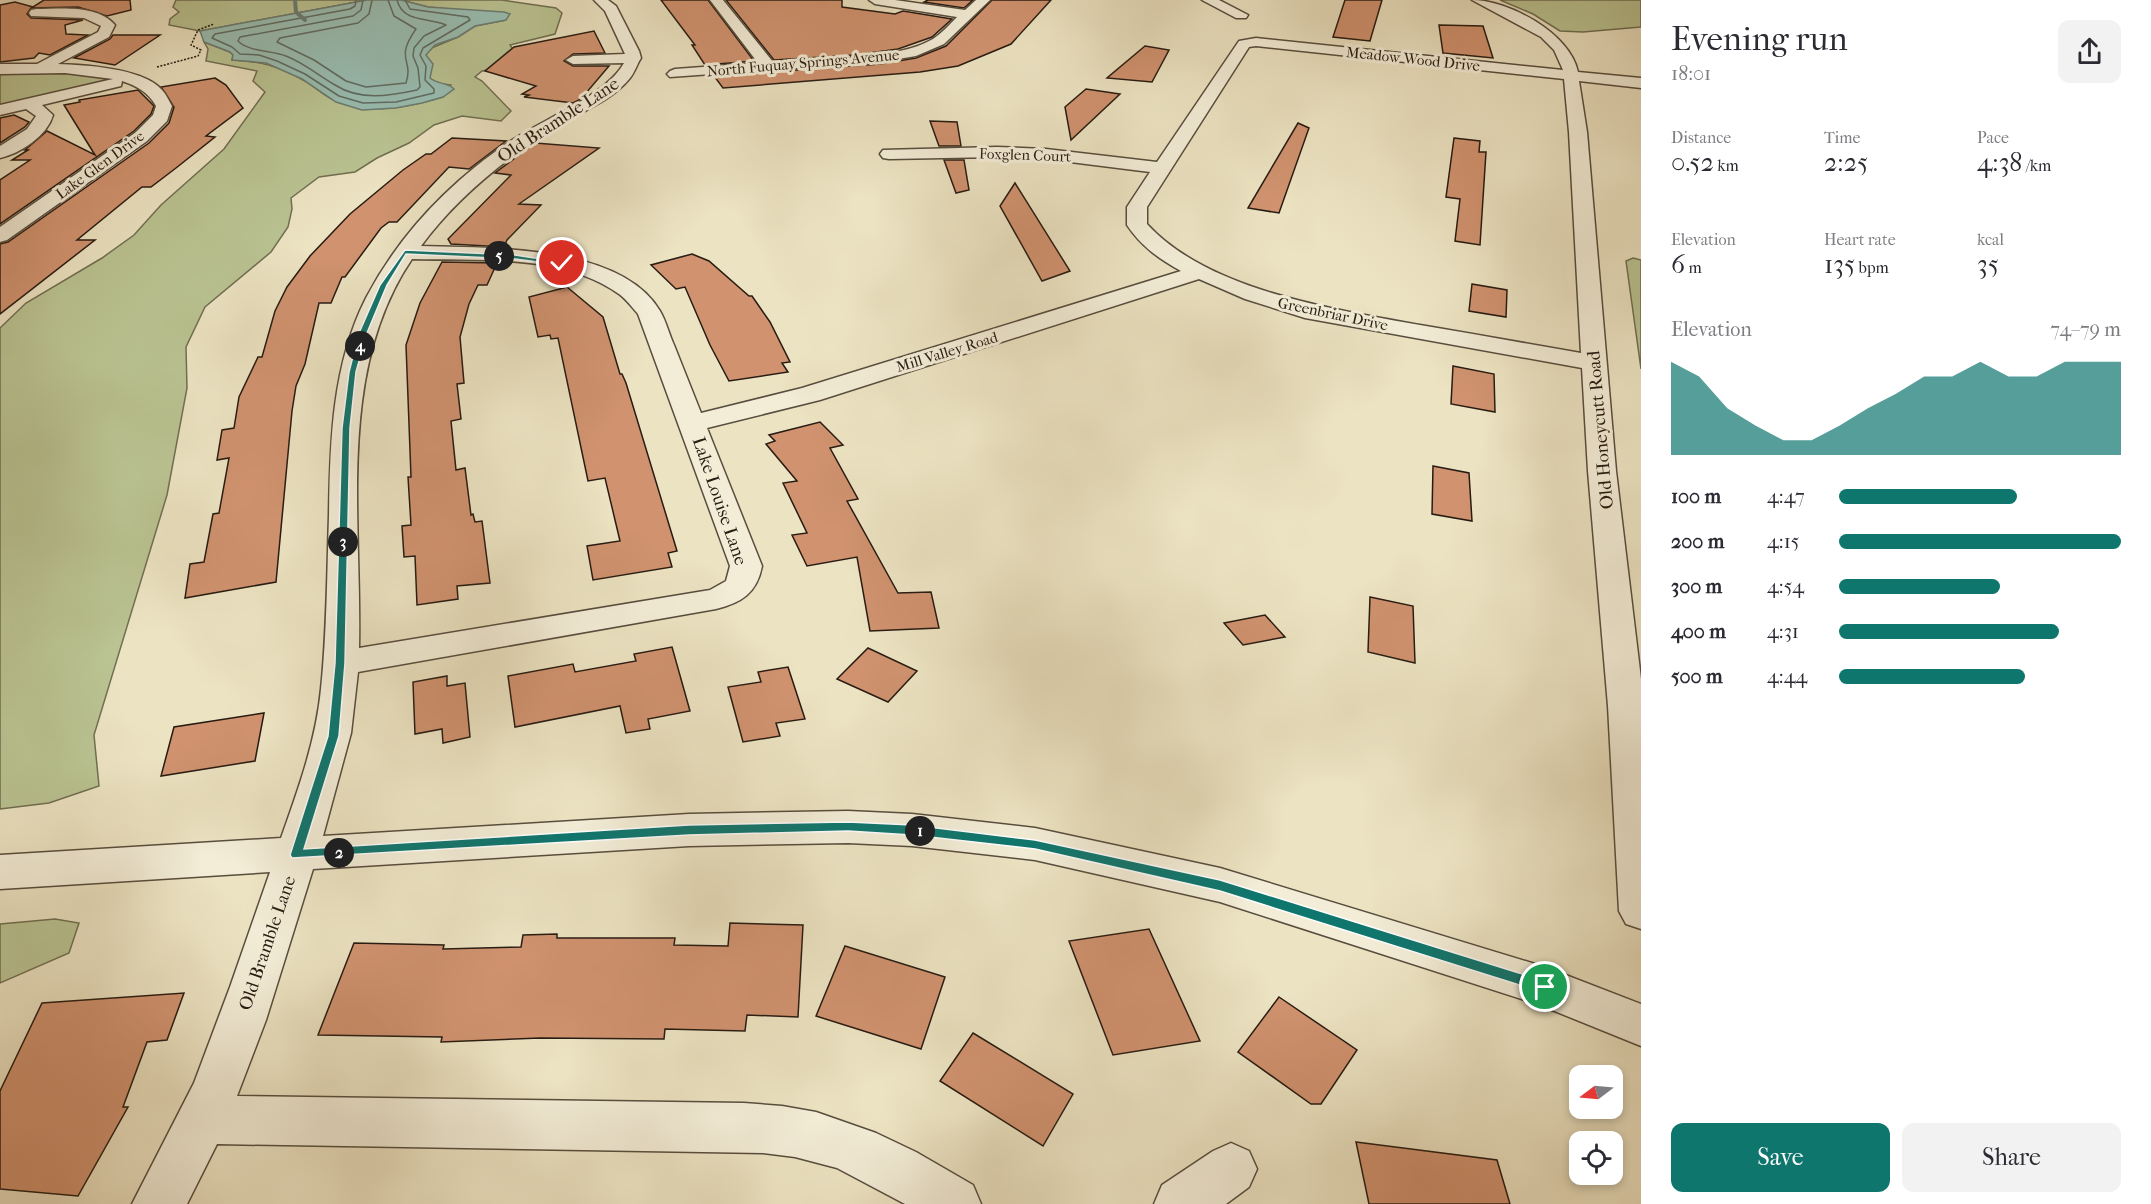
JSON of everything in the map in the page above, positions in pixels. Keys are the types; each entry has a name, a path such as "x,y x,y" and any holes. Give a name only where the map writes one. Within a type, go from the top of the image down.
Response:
{"street":[{"path":"573,60 634,58 611,9 600,0"},
{"path":"716,0 769,66"},
{"path":"874,0 966,15"},
{"name":"North Fuquay Springs Avenue","path":"675,74 880,58 916,52 939,42 984,0"},
{"path":"1208,0 1240,15"},
{"name":"Old Honeycutt Road","path":"1484,1 1546,34 1567,60 1570,76 1578,132 1602,471 1626,706 1641,911"},
{"path":"36,13 89,16 108,25 104,34 40,68"},
{"name":"Meadow Wood Drive","path":"1256,42 1641,83"},
{"name":"Greenbriar Drive","path":"1256,42 1244,44 1241,47 1160,168 1137,207 1137,225 1160,249 1200,272 1253,294 1305,311 1594,363"},
{"name":"Old Bramble Lane","path":"159,1204 203,1120 227,1062 334,736 340,663 346,428 352,372 363,333 383,285 405,252 449,199 485,168 530,135 617,84 626,76 634,58"},
{"name":"Lake Glen Drive","path":"0,69 40,68 94,72 126,78 150,86 164,102 164,112 156,124 141,137 0,236"},
{"path":"0,110 126,78"},
{"path":"0,153 36,132 44,122 45,115 29,103"},
{"name":"Foxglen Court","path":"889,154 997,152 1046,154 1160,168"},
{"name":"Lake Louise Lane","path":"340,663 716,599 731,594 740,586 746,566 649,312 640,299 617,282 582,268 544,260 405,252"},
{"name":"Mill Valley Road","path":"693,423 811,394 1200,272"},
{"path":"0,872 689,830 848,827 912,830 1035,844 1220,885 1545,987 1641,1025"},
{"path":"203,1120 744,1127 796,1132 846,1146 900,1170 954,1204"},
{"path":"1181,1204 1231,1169"}],"path":[{"path":"126,78 198,56 201,50 191,45 191,42 198,30 214,24"}],"green space":[{"path":"176,0 367,0 200,31 169,25 170,19 179,12 173,7"},
{"path":"401,0 502,0 556,8 562,13 555,34 510,45 512,48 535,53 534,63 482,71 475,77 482,81 511,111 501,121 462,116 434,125 409,143 377,158 355,172 319,177 291,198 292,209 288,227 271,252 205,307 186,347 187,388 167,495 94,735 99,786 49,803 0,809 0,328 26,303 102,258 134,235 161,205 224,149 265,92 253,81 257,71 206,61 208,49 204,42 230,52 233,55 232,60 260,63 286,71 338,102 364,108 391,108 443,97 451,85 436,83 430,78 426,55 429,49 458,37 475,26 506,20 480,12 428,7"},
{"path":"1500,0 1641,0 1641,27 1583,32 1560,31 1533,14"},
{"path":"0,72 69,72 108,79 106,82 0,107"},
{"path":"1633,258 1641,260 1641,369 1626,261"},
{"path":"55,919 79,923 69,953 0,983 0,924"}],"water":[{"path":"367,0 401,0 428,7 510,14 506,20 475,26 458,37 435,45 426,55 433,64 430,78 454,89 443,97 396,108 362,110 336,102 302,79 266,63 232,60 233,55 230,52 204,42 200,31"}],"building":[{"path":"44,0 130,0 131,10 107,16 78,7 31,8 27,14 31,18 83,20 65,25 66,34 88,35 50,55 39,53 34,58 0,62 0,5 15,2 33,7"},
{"path":"661,0 708,0 754,61 705,65 692,45 695,45"},
{"path":"726,0 842,0 842,7 895,14 903,11 952,19 932,37 898,49 855,55 774,60"},
{"path":"928,0 973,0 964,8 924,2"},
{"path":"992,0 1051,0 1011,44 958,66 920,72 723,88 714,76 880,64 916,58 946,46"},
{"path":"1345,0 1382,0 1370,41 1333,37"},
{"path":"1439,25 1483,26 1493,58 1443,53"},
{"path":"594,31 605,53 573,54 564,61 573,66 609,66 581,99 573,103 524,97 529,95 522,94 536,86 485,71 514,47"},
{"path":"113,35 160,35 115,65 74,58 110,39"},
{"path":"1145,46 1169,50 1152,82 1107,78"},
{"path":"215,78 226,85 243,108 206,136 215,137 151,187 142,187 77,240 95,240 0,314 0,244 8,242 149,143 169,123 174,107 161,87"},
{"path":"1086,89 1120,94 1071,140 1065,107"},
{"path":"138,90 154,106 151,114 134,131 0,224 0,180 30,160 12,160 28,150 25,150 47,131 95,155 64,105 80,102 79,100"},
{"path":"14,115 29,122 0,143 0,118"},
{"path":"930,121 957,122 961,146 939,146"},
{"path":"1298,123 1309,128 1279,213 1248,208"},
{"path":"452,138 506,141 469,169 449,167 397,222 389,222 381,228 345,277 342,277 331,303 319,303 305,364 296,386 292,411 276,582 185,598 190,564 204,562 213,514 219,513 229,458 217,460 222,430 234,428 239,397 258,357 262,357 275,311 287,287 310,256 350,214 403,170 426,154 431,154"},
{"path":"1454,138 1480,141 1479,152 1486,152 1480,245 1455,241 1460,199 1446,197"},
{"path":"535,143 599,148 519,204 541,205 507,240 504,247 451,244 448,239 511,175 495,173"},
{"path":"944,160 964,160 969,190 956,193"},
{"path":"1015,183 1070,271 1042,281 1000,206"},
{"path":"692,254 709,261 749,296 752,296 770,322 790,362 782,363 788,372 729,381 710,345 685,287 676,289 651,265"},
{"path":"442,262 497,263 487,285 478,285 469,304 460,337 464,383 457,384 461,419 451,421 456,470 465,468 471,515 473,514 475,522 482,521 490,583 457,586 458,599 417,605 415,556 404,557 402,526 411,525 406,345 420,303"},
{"path":"1472,284 1507,290 1506,317 1469,311"},
{"path":"567,287 603,317 620,374 626,383 677,551 668,553 672,567 593,580 587,546 620,541 605,478 588,481 558,338 551,339 550,335 538,337 529,297"},
{"path":"1453,366 1494,374 1495,412 1451,404"},
{"path":"820,422 843,445 830,448 858,499 847,501 898,593 931,592 939,628 870,631 857,557 807,566 792,535 807,533 783,483 797,481 766,444 775,441 769,435"},
{"path":"1433,466 1469,473 1472,521 1432,514"},
{"path":"1370,597 1413,606 1415,663 1368,652"},
{"path":"1265,615 1285,637 1243,645 1224,623"},
{"path":"672,647 690,711 648,719 650,729 626,733 620,706 515,727 508,676 573,664 575,672 636,661 634,654"},
{"path":"868,648 917,671 888,702 837,679"},
{"path":"788,667 805,719 776,723 780,736 743,742 728,687 761,682 758,672"},
{"path":"447,676 447,686 465,683 470,737 443,743 442,729 415,734 413,682"},
{"path":"264,713 255,761 161,776 174,727"},
{"path":"730,923 803,925 798,1017 747,1015 745,1031 665,1029 664,1039 540,1038 441,1042 442,1037 318,1035 354,943 444,945 443,949 521,947 523,935 557,934 557,938 675,938 674,945 728,946"},
{"path":"1149,929 1200,1041 1113,1055 1069,941"},
{"path":"845,946 945,977 921,1049 816,1016"},
{"path":"184,993 167,1040 147,1042 123,1107 128,1107 78,1196 0,1189 0,1091 42,1003"},
{"path":"1279,997 1357,1050 1321,1104 1311,1104 1238,1052"},
{"path":"973,1033 1073,1094 1043,1146 940,1081"},
{"path":"1356,1142 1497,1160 1510,1204 1369,1204"}],"waterway":[{"path":"295,0 296,12 305,20"}],"route":[{"path":"562,263 515,257 405,252 383,285 363,333 352,372 346,428 339,690 334,736 296,855 689,830 848,827 912,830 1035,844 1220,885 1545,987"}]}
